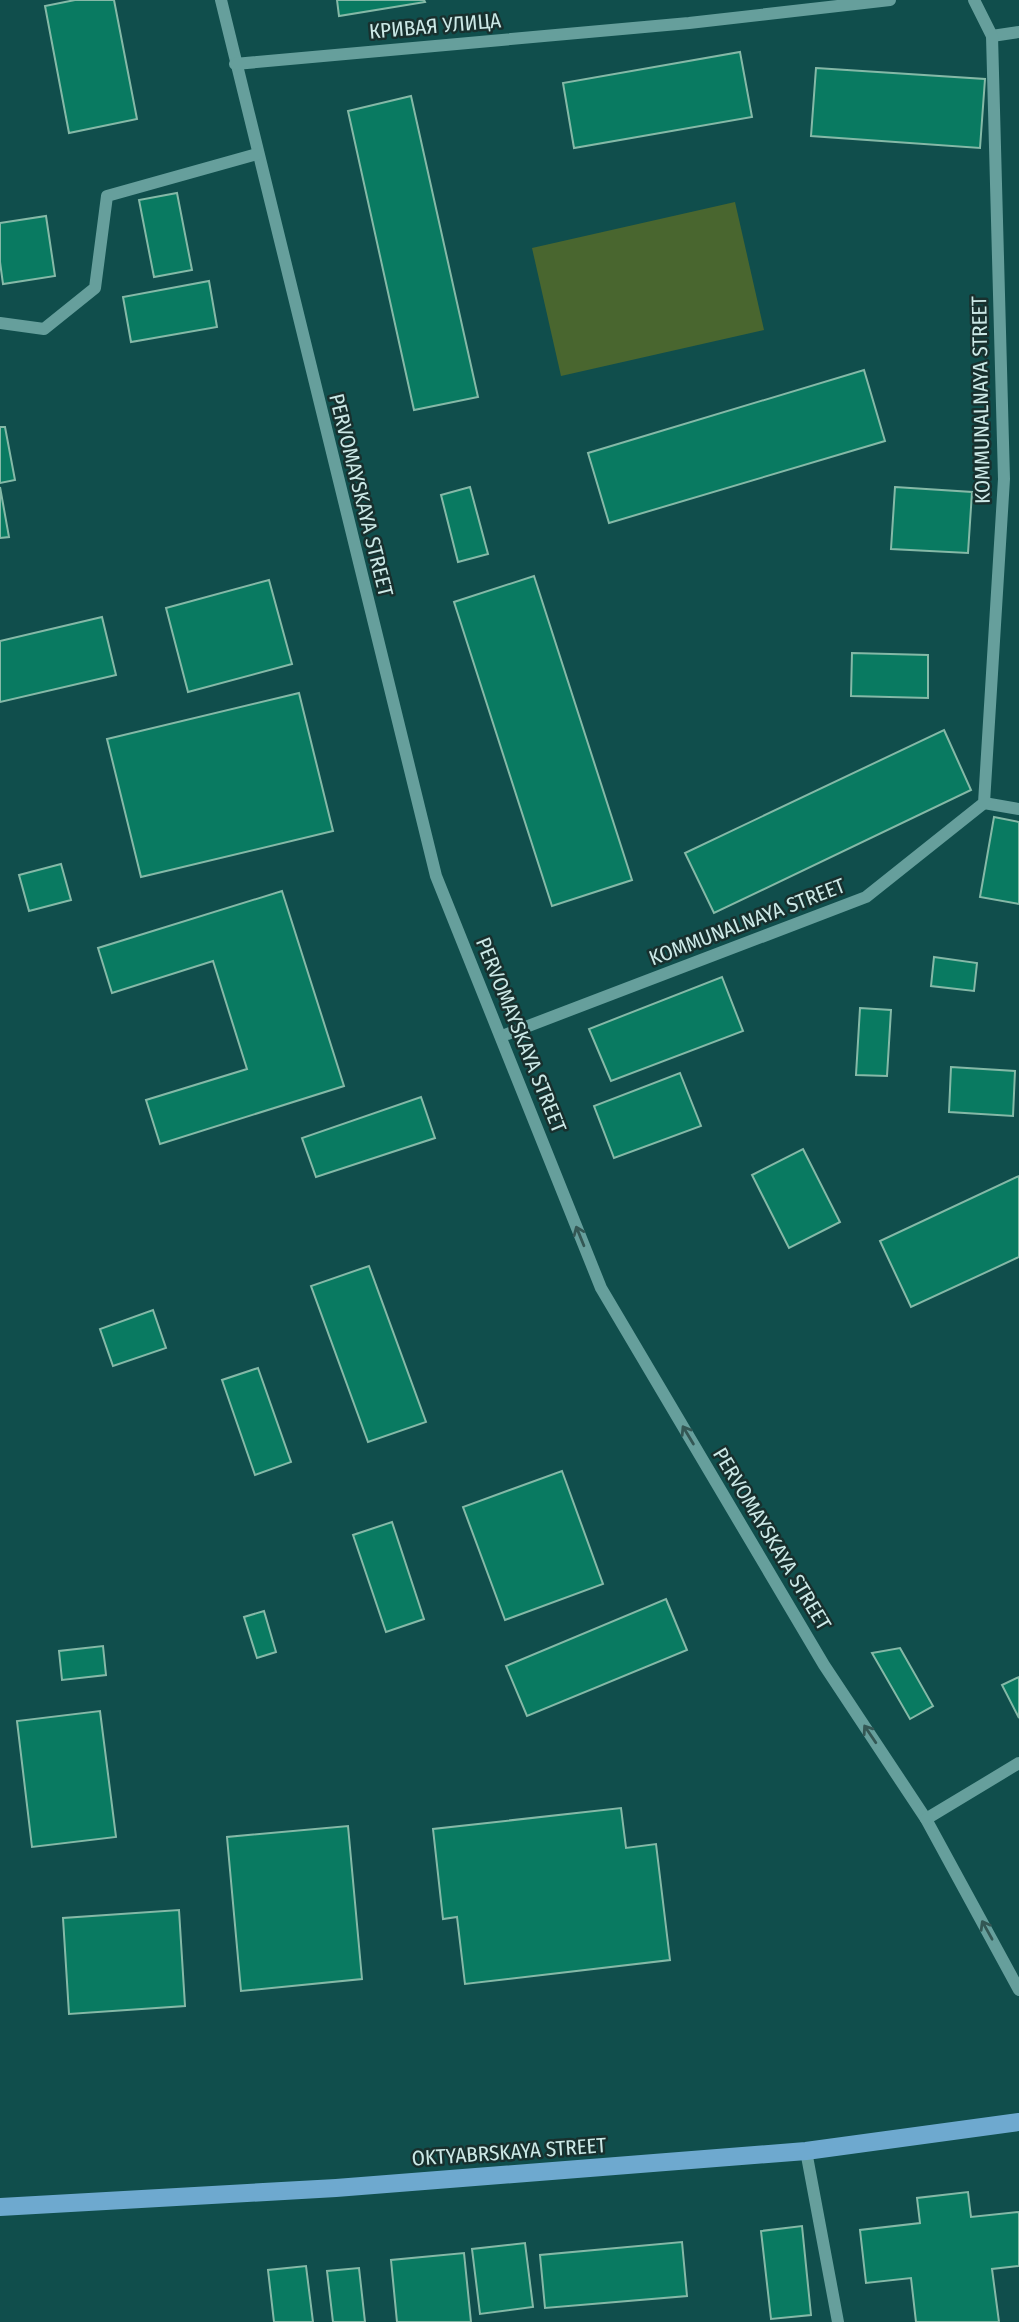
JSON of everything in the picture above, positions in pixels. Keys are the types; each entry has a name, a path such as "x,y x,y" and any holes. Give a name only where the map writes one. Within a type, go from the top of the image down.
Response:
{"main road":[{"name":"OKTYABRSKAYA STREET","path":"0,2207 336,2188 806,2151 1019,2122"}],"street":[{"name":"PERVOMAYSKAYA STREET","path":"221,0 436,876 601,1288 824,1665 926,1818 1019,1990"},
{"name":"КРИВАЯ УЛИЦА","path":"235,64 689,23 890,0"},
{"name":"KOMMUNALNAYA STREET","path":"502,1036 866,897 984,803 1004,479 992,36 974,0"},
{"path":"992,36 1019,32"},
{"path":"0,323 44,329 95,288 107,196 257,155"},
{"path":"984,803 1019,809"},
{"path":"926,1818 1019,1763"},
{"path":"806,2151 838,2322"}],"green space":[{"path":"735,202 764,330 561,376 532,248"}],"building":[{"path":"75,0 114,0 137,119 69,133 45,6"},
{"path":"337,0 424,0 425,2 339,16"},
{"path":"740,52 752,117 574,148 563,83"},
{"path":"816,68 985,79 980,148 811,136"},
{"path":"411,96 478,397 414,410 348,111"},
{"path":"177,193 192,270 154,277 139,200"},
{"path":"46,216 55,276 3,284 0,223"},
{"path":"209,281 217,327 131,342 123,297"},
{"path":"864,370 885,441 609,523 588,453"},
{"path":"0,427 5,427 15,480 0,483"},
{"path":"0,487 9,537 0,538"},
{"path":"470,487 488,554 458,562 441,495"},
{"path":"895,487 972,492 968,553 891,549"},
{"path":"534,576 632,880 552,906 454,602"},
{"path":"269,580 292,664 188,692 166,608"},
{"path":"102,617 116,675 0,702 0,641"},
{"path":"852,653 928,655 928,698 851,696"},
{"path":"299,693 333,831 141,877 107,739"},
{"path":"944,730 971,790 714,913 685,853"},
{"path":"994,817 1019,822 1019,904 980,897"},
{"path":"61,864 71,900 29,911 19,875"},
{"path":"282,891 344,1086 160,1144 146,1100 247,1069 213,961 112,993 98,948"},
{"path":"934,957 977,963 974,991 931,986"},
{"path":"722,977 743,1031 611,1081 589,1029"},
{"path":"860,1008 891,1010 887,1076 856,1075"},
{"path":"951,1067 1015,1071 1013,1116 949,1112"},
{"path":"680,1073 701,1126 614,1158 594,1106"},
{"path":"421,1097 435,1138 316,1177 302,1138"},
{"path":"803,1149 840,1222 789,1248 752,1175"},
{"path":"1019,1176 1019,1257 911,1307 880,1241"},
{"path":"369,1266 426,1422 368,1442 311,1286"},
{"path":"153,1310 166,1348 113,1366 100,1329"},
{"path":"258,1368 291,1462 255,1475 222,1380"},
{"path":"562,1471 603,1584 505,1620 463,1507"},
{"path":"392,1522 424,1619 386,1632 353,1535"},
{"path":"666,1599 687,1650 527,1716 506,1666"},
{"path":"264,1611 276,1652 257,1658 244,1617"},
{"path":"103,1646 106,1675 62,1680 59,1651"},
{"path":"900,1648 933,1706 910,1719 872,1653"},
{"path":"1019,1677 1019,1718 1002,1685"},
{"path":"100,1711 116,1837 32,1847 17,1721"},
{"path":"621,1808 626,1848 656,1844 670,1960 465,1984 457,1917 443,1919 433,1829"},
{"path":"348,1826 362,1979 241,1991 227,1837"},
{"path":"179,1910 185,2006 69,2014 63,1918"},
{"path":"968,2192 971,2217 1019,2212 1019,2266 992,2269 999,2322 916,2322 911,2278 866,2283 860,2230 920,2223 917,2198"},
{"path":"802,2226 811,2315 771,2319 761,2231"},
{"path":"682,2242 687,2296 545,2308 540,2255"},
{"path":"525,2243 533,2307 480,2314 472,2249"},
{"path":"464,2253 471,2322 397,2322 391,2260"},
{"path":"306,2266 313,2322 274,2322 268,2270"},
{"path":"359,2268 365,2322 333,2322 327,2271"}]}
